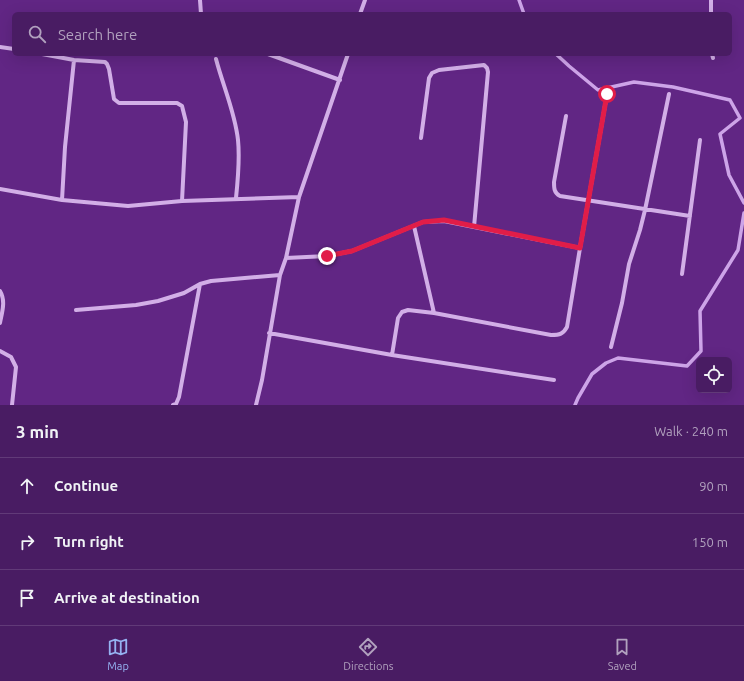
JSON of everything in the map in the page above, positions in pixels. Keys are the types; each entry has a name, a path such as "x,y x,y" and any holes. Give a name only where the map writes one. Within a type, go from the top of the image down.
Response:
{"street":[{"path":"200,0 201,12"},
{"path":"360,12 363,0"},
{"path":"711,0 711,12"},
{"path":"0,46 12,49"},
{"path":"53,56 74,60 102,61 107,64 112,94 114,99 119,103 177,103 182,106 186,122 182,201"},
{"path":"274,56 340,80"},
{"path":"256,405 262,380 280,275 286,258 299,196 347,56"},
{"path":"216,59 234,119 238,140 239,164 236,198"},
{"path":"62,200 65,147 74,60"},
{"path":"421,138 429,78 432,74 439,70 484,65 488,72 474,227"},
{"path":"392,355 398,318 402,312 408,310 434,313 544,333 560,335 564,332 567,327 607,94"},
{"path":"611,348 622,303 629,264 645,210 670,94"},
{"path":"566,116 554,182 554,190 557,194 560,196 588,201 690,216"},
{"path":"682,274 700,140"},
{"path":"0,189 62,200 128,206 182,201 299,196"},
{"path":"286,258 327,256 352,251 423,222 444,220 580,248"},
{"path":"414,226 434,313"},
{"path":"76,310 136,305 158,301 184,293 200,284 259,276 280,275"},
{"path":"173,405 176,404 179,397 200,284"},
{"path":"0,291 4,298 4,304 0,323"},
{"path":"270,333 392,355 554,380"},
{"path":"0,351 11,357 16,366 12,405"}],"waterway":[{"path":"519,0 523,12"},
{"path":"558,56 598,90 634,82 673,87 730,100 740,118 720,134 729,175 744,203"},
{"path":"575,405 592,374 606,363 618,358 687,366 701,351 700,311 738,250 744,213"}],"route":[{"path":"327,256 352,251 423,222 444,220 580,248 607,94"}]}
